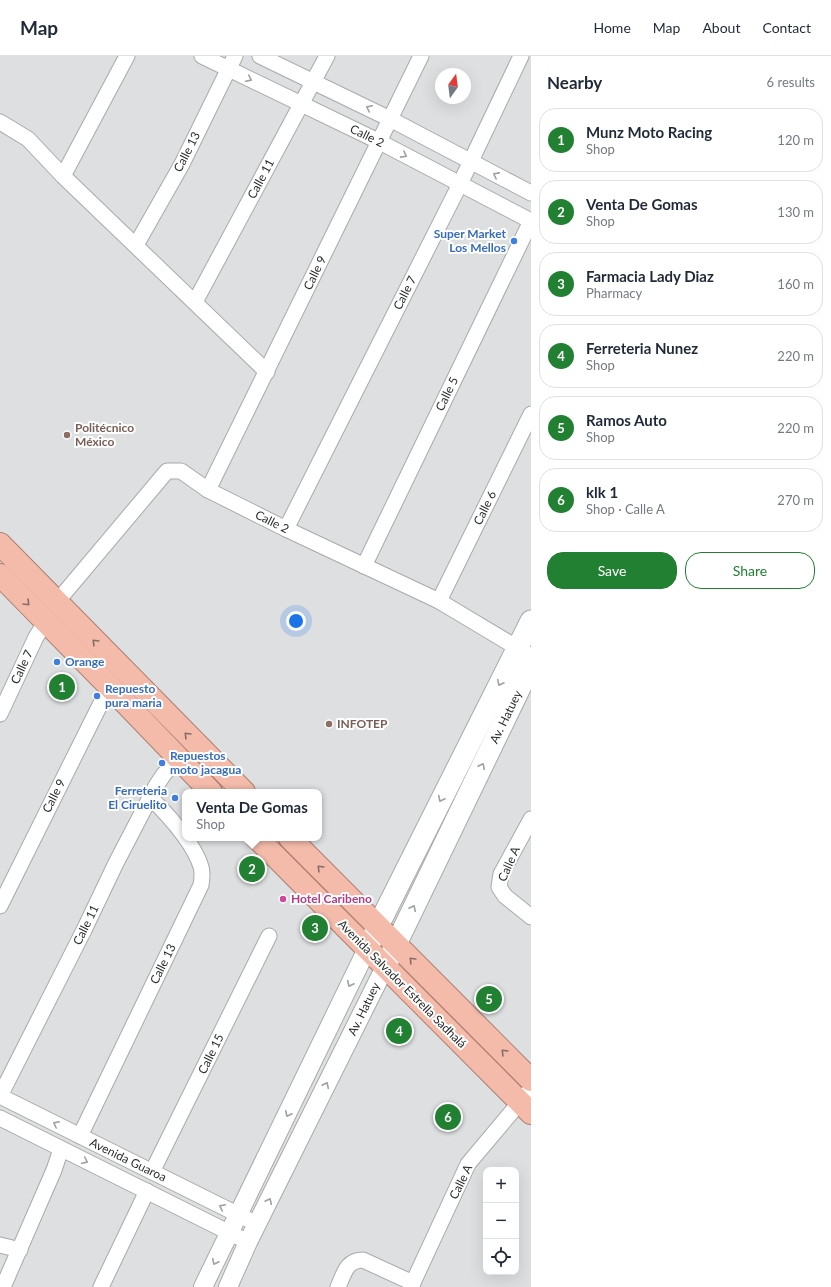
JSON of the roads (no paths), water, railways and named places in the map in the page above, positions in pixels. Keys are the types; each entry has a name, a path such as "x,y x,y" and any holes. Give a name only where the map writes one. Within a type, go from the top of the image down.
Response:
{"highway":[{"path":"0,544 241,789"},
{"path":"0,575 208,789"},
{"name":"Avenida Salvador Estrella Sadhalá","path":"260,841 385,967 527,1102"},
{"name":"Avenida Salvador Estrella Sadhalá","path":"293,841 531,1080"}],"main road":[{"name":"Av. Hatuey","path":"368,949 378,926 524,652 531,620"},
{"name":"Av. Hatuey","path":"385,967 531,666"}],"street":[{"path":"63,176 127,56"},
{"name":"Calle 2","path":"202,56 231,63 301,104 378,141 531,221"},
{"path":"260,56 390,119 531,193"},
{"name":"Calle 11","path":"195,302 327,56"},
{"name":"Calle 9","path":"208,490 421,56"},
{"name":"Calle 7","path":"286,529 460,184 521,56"},
{"name":"Calle 13","path":"136,245 182,164 231,63"},
{"path":"0,122 28,139 63,176 267,372"},
{"name":"Calle 5","path":"364,566 531,221"},
{"name":"Calle 6","path":"439,601 531,414"},
{"name":"Calle 2","path":"56,602 167,471 181,471 208,490 286,529 439,601 524,652"},
{"name":"Calle 7","path":"0,714 36,637 46,621"},
{"name":"Calle 9","path":"0,906 90,725 111,688"},
{"name":"Calle 11","path":"0,1096 116,863 164,774 178,759"},
{"name":"Calle 13","path":"151,798 182,836"},
{"name":"Calle A","path":"531,819 501,874 499,887 505,896 531,917"},
{"name":"Calle 13","path":"80,1136 201,885 202,872 198,860 185,841"},
{"name":"Calle 15","path":"152,1172 269,936"},
{"name":"Av. Hatuey","path":"203,1287 368,949"},
{"name":"Av. Hatuey","path":"228,1287 248,1242 385,967"},
{"name":"Avenida Guaroa","path":"0,1096 258,1224"},
{"name":"Calle A","path":"412,1285 468,1164 527,1102"},
{"name":"Avenida Guaroa","path":"0,1118 248,1242"},
{"path":"3,1287 54,1170 61,1149"},
{"path":"101,1287 147,1192"},
{"path":"0,1245 20,1250"},
{"path":"338,1287 347,1267 351,1262 356,1260 363,1260 412,1285"}],"place":[{"name":"Super Market Los Mellos","path":"514,241"},
{"name":"Politécnico México","path":"67,435"},
{"name":"Orange","path":"57,662"},
{"name":"Munz Moto Racing","path":"62,687"},
{"name":"Repuesto pura maria","path":"97,696"},
{"name":"INFOTEP","path":"329,724"},
{"name":"Repuestos moto jacagua","path":"162,763"},
{"name":"Ferreteria El Ciruelito","path":"175,798"},
{"name":"Venta De Gomas","path":"252,869"},
{"name":"Hotel Caribeno","path":"283,899"},
{"name":"Farmacia Lady Diaz","path":"315,928"},
{"name":"Ramos Auto","path":"489,999"},
{"name":"Ferreteria Nunez","path":"399,1031"},
{"name":"klk 1","path":"448,1117"}]}
